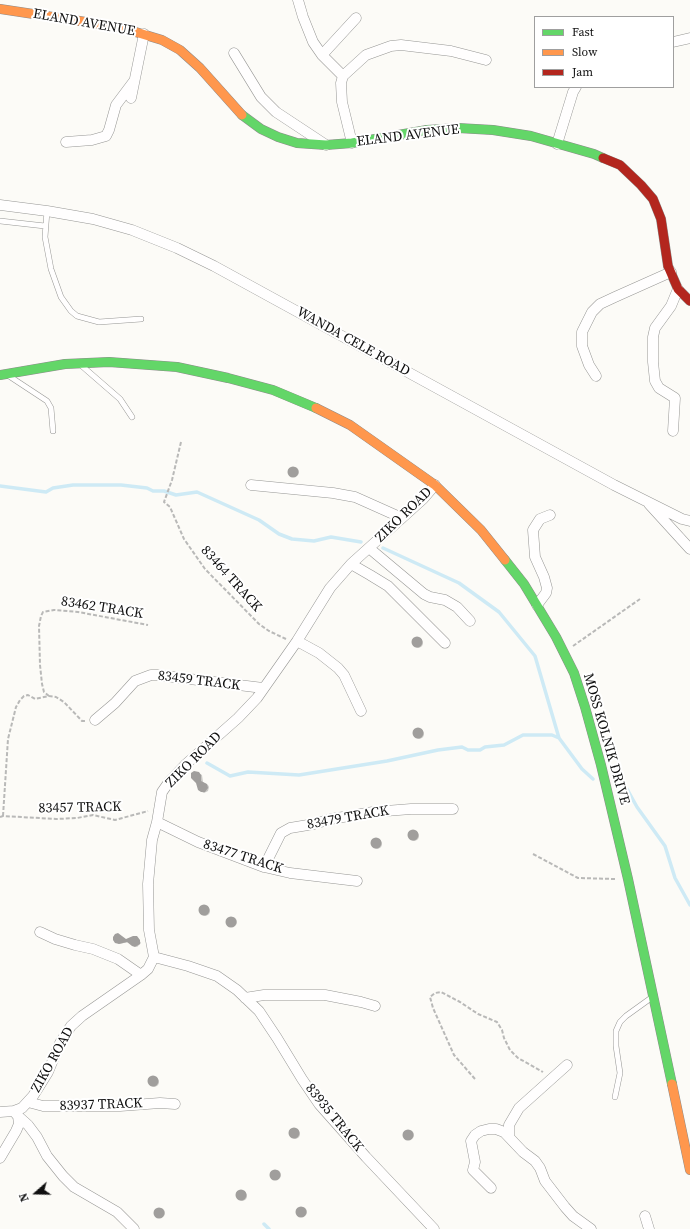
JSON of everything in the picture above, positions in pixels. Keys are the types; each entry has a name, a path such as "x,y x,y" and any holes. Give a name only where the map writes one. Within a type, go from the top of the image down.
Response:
{"main road":[{"name":"ELAND AVENUE","path":"0,9 119,27 162,40 180,50 200,68 242,115 261,129 278,137 297,143 326,145 427,130 458,128 493,130 531,136 594,154 620,165 642,184 653,199 661,218 668,266 678,288 690,300"},
{"name":"MOSS KOLNIK DRIVE","path":"3,375 30,369 79,363 109,362 177,366 273,390 319,409 350,425 435,485 481,530 524,584 574,673 595,743 628,879 690,1170"}],"street":[{"path":"298,0 313,42 322,55 343,76"},
{"path":"322,55 356,18"},
{"name":"ELAND AVENUE","path":"131,98 144,34"},
{"path":"674,42 690,38"},
{"path":"352,142 342,102 341,90 343,76 366,55 391,46 407,46 444,50 486,60"},
{"path":"234,53 261,97 276,112 326,145"},
{"path":"66,142 92,140 106,136 116,105 134,80"},
{"path":"557,144 575,88"},
{"name":"WANDA CELE ROAD","path":"0,205 93,219 132,230 176,248 228,274 646,501 682,519 690,521"},
{"path":"596,376 589,365 582,346 582,332 592,312 600,304 671,272"},
{"path":"673,431 674,398 659,388 655,381 653,337 655,328 671,306 678,288"},
{"path":"252,485 333,493 355,497 402,518"},
{"name":"ZIKO ROAD","path":"0,1112 16,1114 28,1102 48,1072 60,1043 71,1026 82,1016 148,969 154,957 149,930 148,884 152,840 158,819 162,792 186,764 248,708 297,641 314,611 330,588 351,564 423,499 435,485"},
{"path":"646,501 690,549"},
{"path":"537,605 546,593 547,588 535,557 533,530 540,519 550,515"},
{"path":"369,548 424,594 430,598 445,600 457,607 470,621"},
{"path":"351,564 388,586 445,643"},
{"path":"297,641 319,653 338,668 344,675 361,711"},
{"name":"83459 TRACK","path":"95,720 115,703 135,681 151,675 263,688"},
{"name":"83479 TRACK","path":"264,867 281,833 290,828 314,824 330,819 373,812 411,809 454,809"},
{"name":"83477 TRACK","path":"158,819 198,842 264,867 290,873 357,881"},
{"path":"40,932 59,940 93,949 118,959 141,975"},
{"name":"83935 TRACK","path":"154,957 188,966 217,976 237,990 259,1010 319,1104 366,1157 434,1229"},
{"path":"245,998 264,995 325,995 375,1006"},
{"path":"509,1137 509,1125 519,1108 567,1065"},
{"name":"83937 TRACK","path":"28,1102 43,1106 125,1106 160,1103 175,1104"},
{"path":"0,1158 19,1124 16,1114"},
{"path":"16,1114 37,1136 47,1156 74,1187 117,1212 134,1229"},
{"path":"491,1188 473,1170 475,1162 471,1141 474,1135 489,1129 496,1129 504,1132 523,1152 538,1164 545,1182 564,1207 573,1216 591,1229"},
{"path":"645,1216 649,1229"}],"lane":[{"path":"47,211 45,237 51,269 61,297 71,311 77,316 99,322 141,319"},
{"path":"0,221 45,226"},
{"path":"79,363 120,399 132,417"},
{"path":"3,375 47,401 51,408 53,431"},
{"path":"615,1097 620,1073 616,1046 616,1031 620,1022 626,1016 654,997"}],"path":[{"name":"83464 TRACK","path":"181,442 168,494 164,502 170,508 184,539 205,569 259,624 284,638 297,641"},
{"path":"564,653 640,599"},
{"name":"83462 TRACK","path":"49,696 44,692 40,665 39,626 41,616 44,612 54,610 78,612 148,625"},
{"path":"2,817 8,739 16,707 24,696 28,695 35,699 49,696 56,697 64,702 82,721 87,722 95,720"},
{"name":"83457 TRACK","path":"2,817 56,819 77,818 93,815 114,820 150,811 158,819"},
{"path":"533,854 578,878 628,879"},
{"path":"475,1079 454,1055 433,1008 430,997 435,993 441,992 478,1014 497,1022 510,1050 518,1058 552,1078"}],"building":[{"path":"293,466 297,468 299,472 297,476 293,478 289,476 287,472 289,468"},
{"path":"417,636 421,638 423,642 421,646 417,648 413,646 411,642 413,638"},
{"path":"418,727 422,729 424,733 422,737 418,739 414,737 412,733 414,729"},
{"path":"194,771 199,772 201,775 201,781 207,784 208,788 205,792 198,790 196,783 191,778 191,773"},
{"path":"413,829 417,831 419,835 417,839 413,841 409,839 407,835 409,831"},
{"path":"376,837 380,839 382,843 380,847 376,849 372,847 370,843 372,839"},
{"path":"204,904 208,906 210,910 208,914 204,916 200,914 198,910 200,906"},
{"path":"231,916 235,918 237,922 235,926 231,928 227,926 225,922 227,918"},
{"path":"118,933 126,939 137,936 140,940 140,944 135,947 127,942 119,944 115,943 113,937"},
{"path":"153,1075 157,1077 159,1081 157,1085 153,1087 149,1085 147,1081 149,1077"},
{"path":"294,1127 298,1129 300,1133 298,1137 294,1139 290,1137 288,1133 290,1129"},
{"path":"408,1129 412,1131 414,1135 412,1139 408,1141 404,1139 402,1135 404,1131"},
{"path":"275,1169 279,1171 281,1175 279,1179 275,1181 271,1179 269,1175 271,1171"},
{"path":"241,1189 245,1191 247,1195 245,1199 241,1201 237,1199 235,1195 237,1191"},
{"path":"301,1206 305,1208 307,1212 305,1216 301,1218 297,1216 295,1212 297,1208"},
{"path":"159,1207 163,1209 165,1213 163,1217 159,1219 155,1217 153,1213 155,1209"}],"waterway":[{"path":"0,486 46,492 53,488 73,485 121,485 147,488 153,491 164,491 176,495 197,492 259,520 279,534 292,539 314,541 331,537 361,542"},
{"path":"383,548 459,583 499,612 535,656 559,738 582,769 593,779"},
{"path":"207,763 230,776 248,772 299,775 387,761 438,750 462,747 468,750 480,750 485,747 504,745 523,735 552,735 559,738"},
{"path":"627,789 637,807 665,846 675,878 690,905"},
{"path":"264,1224 269,1229"}],"traffic: fast":[{"path":"242,115 261,129 278,137 297,143 326,145 352,143 427,130 458,128 493,130 531,136 603,158"},
{"path":"0,375 65,364 109,362 177,367 273,390 316,408"},
{"path":"505,560 524,584 556,637 574,673 585,707 601,765 628,879 672,1084"}],"traffic: slow":[{"path":"0,9 119,27 162,40 180,50 200,68 242,115"},
{"path":"316,408 350,425 435,485 481,530 505,560"},
{"path":"672,1084 690,1170"}],"traffic: jam":[{"path":"603,158 620,165 653,199 661,219 668,266 678,289 690,301"}]}
